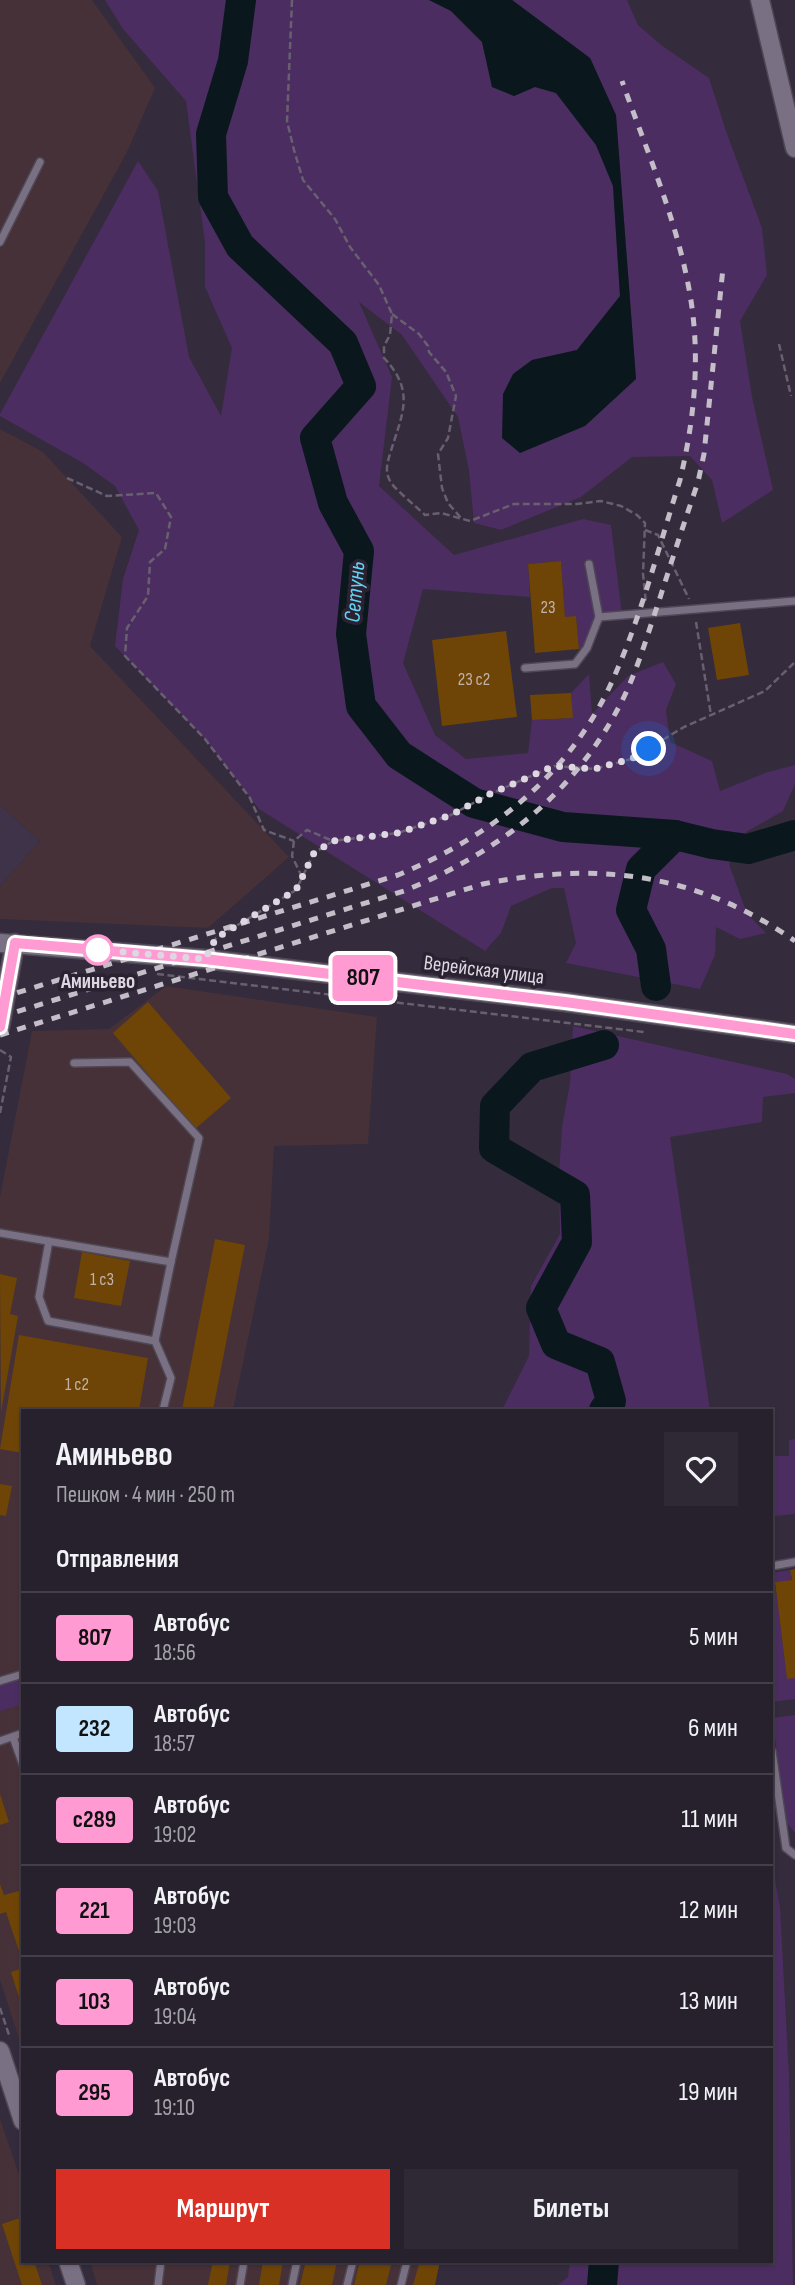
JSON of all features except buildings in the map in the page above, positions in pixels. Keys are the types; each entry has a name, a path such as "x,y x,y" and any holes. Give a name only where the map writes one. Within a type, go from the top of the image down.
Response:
{"street":[{"path":"760,0 795,148"},
{"path":"0,1027 8,943"},
{"name":"Верейская улица","path":"8,943 205,959 565,1002 795,1034"},
{"path":"0,2051 21,2115"},
{"path":"69,2263 76,2285"}],"lane":[{"path":"0,242 40,162"},
{"path":"525,668 575,664 587,648 599,617 589,564"},
{"path":"599,617 795,601"},
{"path":"74,1063 130,1062 199,1138 155,1340 171,1378 163,1409"},
{"path":"0,1233 171,1262"},
{"path":"49,1241 40,1297 48,1321 155,1340"},
{"path":"773,1566 795,1562"},
{"path":"0,1681 21,1675"},
{"path":"0,1741 21,1734"},
{"path":"13,1737 21,1759"},
{"path":"773,1758 786,1848 795,1856"},
{"path":"159,2285 161,2263"},
{"path":"240,2285 244,2263"},
{"path":"292,2285 297,2263"},
{"path":"347,2285 352,2263"},
{"path":"401,2285 406,2263"}],"path":[{"path":"292,0 287,121 303,180 335,219 350,247 379,285 392,314 419,334 446,372 456,396 448,438 438,454 442,488 448,503 460,518"},
{"path":"392,314 390,335 384,346 384,358 397,372 406,401 387,461 386,473 391,484 425,515 441,513 470,522 514,504 601,501 621,506 645,523 643,574 647,613"},
{"path":"779,344 791,396"},
{"path":"67,478 107,496 156,493 171,517 166,549 150,562 148,596 127,628 125,656 205,739 250,798 264,830 294,841"},
{"path":"645,530 658,535 694,609 711,715"},
{"path":"205,959 216,938 296,890 314,853 333,841 398,833 451,815 490,794 554,766 594,769 631,759 684,727 765,691 795,662"},
{"path":"302,877 292,856 294,841 307,830 333,841"},
{"path":"158,974 655,1033"},
{"path":"0,1049 11,1057 0,1113"}],"shaded area":[{"path":"0,0 92,0 155,88 127,152 0,383"},
{"path":"105,0 429,0 451,11 482,42 492,87 514,96 535,87 556,93 596,145 613,186 620,296 577,350 532,360 636,379 616,116 590,58 512,0 627,0 638,25 661,45 709,78 762,228 767,275 740,321 752,397 773,490 722,523 712,480 690,456 632,457 581,497 501,530 474,523 469,470 458,417 402,335 359,302 392,377 379,486 454,555 583,519 611,525 622,615 599,617 587,648 579,649 576,617 565,617 561,561 528,564 530,597 423,589 403,663 435,735 466,759 528,753 532,720 572,718 571,693 589,674 592,714 628,676 663,662 676,684 666,710 670,742 712,761 720,791 765,773 795,765 795,784 783,811 746,832 729,864 747,914 766,933 740,939 716,927 715,955 700,989 566,963 576,943 564,888 552,888 511,906 501,933 485,951 259,809 205,739 115,646 123,579 139,530 115,486 83,463 0,414 138,161 158,191 189,357 221,416 232,348 205,287 205,242 186,101 123,29"},
{"path":"429,0 512,0 590,58 616,115 636,379 585,426 520,453 502,438 503,394 513,374 532,360 577,350 620,296 613,186 596,145 556,93 535,87 514,96 492,87 482,42 451,11"},
{"path":"0,429 43,452 122,537 90,646 289,857 208,928 0,919 0,886 40,841 0,805"},
{"path":"0,805 40,841 0,886"},
{"path":"166,986 377,1017 368,1144 274,1146 269,1239 233,1409 21,1409 21,2045 0,1980 0,1197 32,1031 109,1029"},
{"path":"573,1026 787,1074 795,1079 795,1093 763,1097 762,1122 670,1137 710,1409 502,1409 529,1356 531,1286 560,1234 559,1175 562,1127 570,1083"},
{"path":"795,1439 795,1514 775,1516 773,1456 789,1456 789,1440"},
{"path":"790,1570 792,1580 775,1583 787,1678 795,1678 795,1699 773,1702 773,1573"},
{"path":"21,1675 21,1705 0,1711 0,1681"},
{"path":"795,1715 795,1833 787,1823 773,1718"},
{"path":"773,1868 780,1908 789,2076 793,2285 558,2285 568,2277 570,2263 773,2263"},
{"path":"0,2119 21,2180 21,2263 49,2263 56,2285 0,2285"},
{"path":"91,2263 440,2263 435,2285 97,2285"}],"waterway":[{"name":"Сетунь","path":"241,0 233,61 211,134 213,197 240,246 343,343 361,386 315,438 333,503 359,551 351,634 361,706 399,755 474,803 563,827 675,835 748,849 795,835"},
{"path":"656,986 651,949 631,910 641,869 675,835"},
{"path":"604,1045 532,1067 495,1106 494,1148 575,1195 577,1242 541,1308 556,1344 600,1362 611,1401 605,1409"},
{"path":"602,2285 604,2263"}],"railway":[{"path":"0,998 398,875 431,860 463,843 521,801 547,777 591,721 620,663 656,559 680,480 695,385 693,313 683,262 660,184 622,81"},
{"path":"0,1017 404,891 472,858 503,838 532,816 558,791 604,733 623,699 638,664 698,482 704,454 723,268"},
{"path":"0,1035 483,884 525,877 606,874 645,878 684,887 721,900 758,918 795,941"}],"bus line":[{"name":"807","path":"0,1027 15,943 205,959 565,1002 795,1034"}],"place":[{"name":"Аминьево","path":"98,950"}],"route":[{"path":"98,950 205,959 216,938 296,890 314,853 333,841 398,833 451,815 490,794 554,766 594,769 631,759 649,749"}]}
